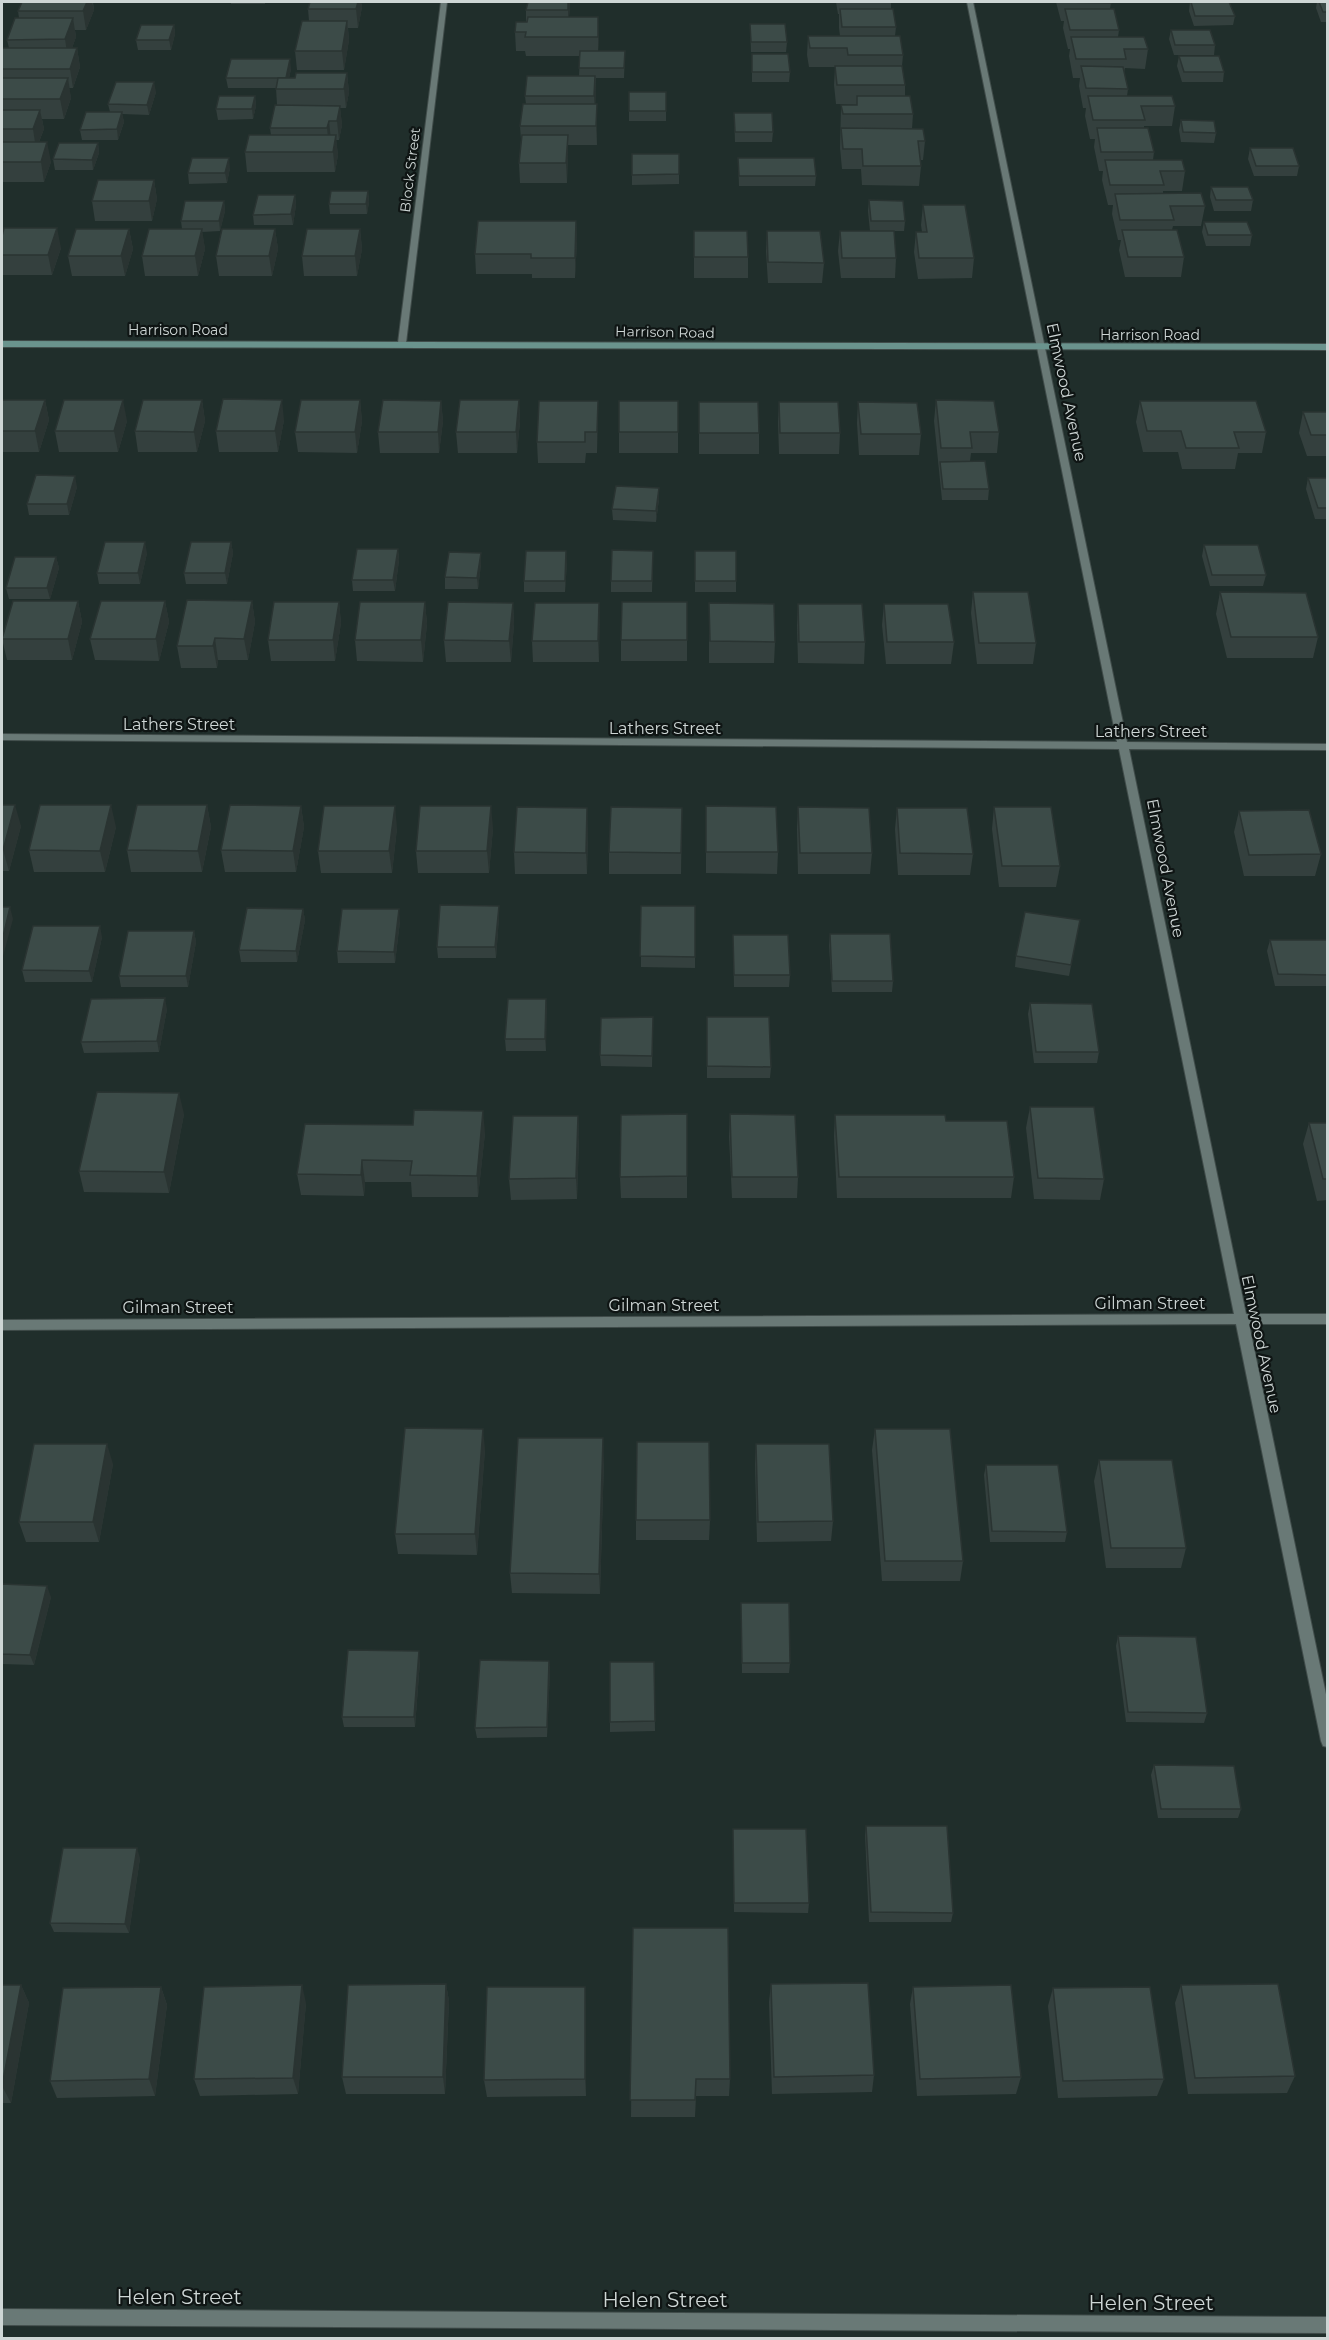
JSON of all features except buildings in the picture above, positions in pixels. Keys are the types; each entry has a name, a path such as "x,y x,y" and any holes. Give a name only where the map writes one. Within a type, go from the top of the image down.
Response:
{"street":[{"name":"Block Street","path":"402,343 444,2"},
{"name":"Elmwood Avenue","path":"970,2 1328,1741"},
{"name":"Harrison Road","path":"2,344 402,343 1042,348 1328,347"},
{"name":"Lathers Street","path":"2,737 1328,747"},
{"name":"Gilman Street","path":"2,1325 1328,1319"},
{"name":"Helen Street","path":"2,2318 1328,2325"}]}
